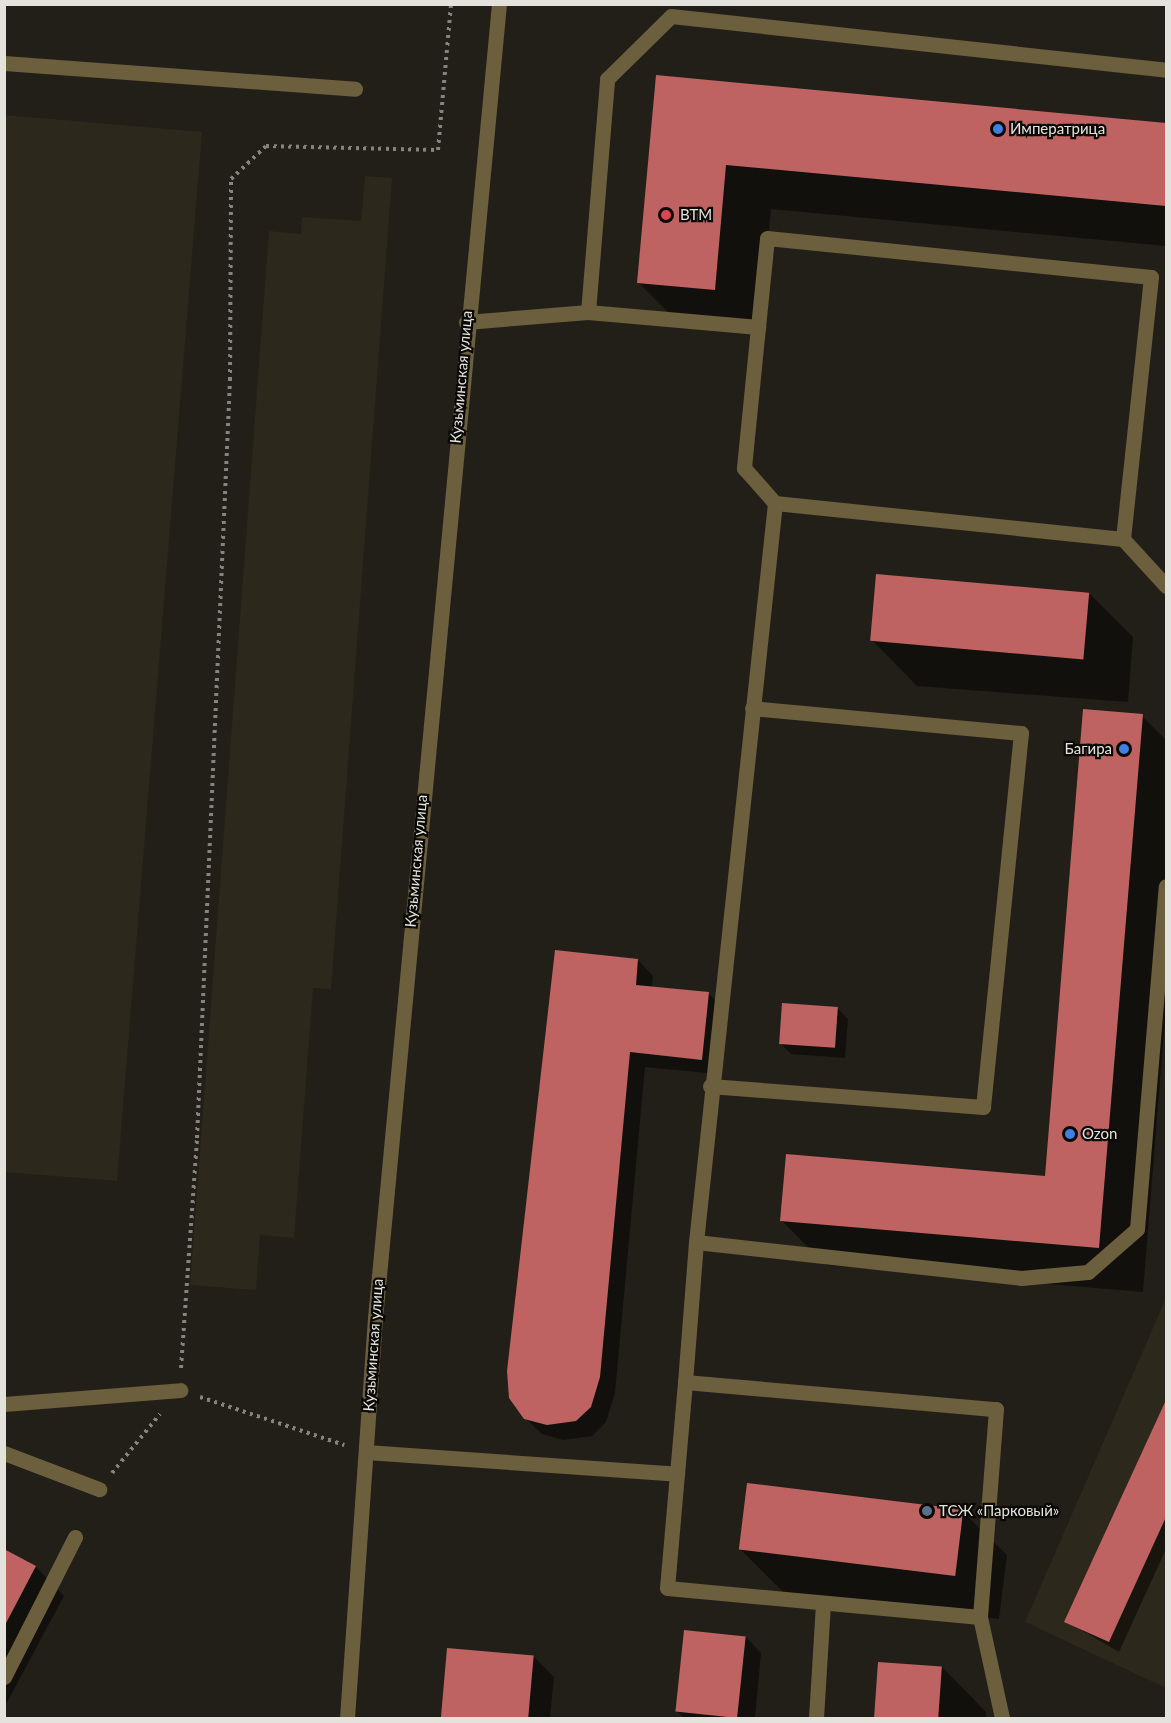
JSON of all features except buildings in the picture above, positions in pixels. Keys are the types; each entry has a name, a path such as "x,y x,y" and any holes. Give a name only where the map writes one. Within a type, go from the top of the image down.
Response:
{"street":[{"name":"Кузьминская улица","path":"347,1719 366,1452 466,321 499,4"},
{"path":"588,312 607,80 670,16 1167,70"},
{"path":"4,63 355,89"},
{"path":"1123,539 1151,277 767,238 744,468 775,503 1123,539 1167,586"},
{"path":"466,321 588,312 758,327"},
{"path":"775,503 710,1086 667,1588 980,1617"},
{"path":"710,1086 983,1107 1021,733 752,708"},
{"path":"696,1242 1021,1278 1089,1272 1137,1229 1167,886"},
{"path":"684,1382 996,1409 980,1617 1002,1719"},
{"path":"4,1404 180,1390"},
{"path":"366,1452 676,1474"},
{"path":"4,1453 99,1489"},
{"path":"4,1677 75,1537"},
{"path":"816,1719 823,1603"}],"path":[{"path":"99,1489 180,1390 198,1126 230,380 231,179 266,146 438,150 451,4"},
{"path":"180,1390 366,1452"}],"shaded area":[{"path":"5,115 202,132 117,1181 5,1172"},
{"path":"365,176 392,178 331,989 313,988 294,1238 260,1235 256,1290 190,1285 269,231 301,234 302,217 361,221"},
{"path":"1166,1298 1166,1688 1025,1622"}],"place":[{"name":"Императрица","path":"998,129"},
{"name":"ВТМ","path":"666,215"},
{"name":"Багира","path":"1124,749"},
{"name":"Ozon","path":"1070,1134"},
{"name":"ТСЖ «Парковый»","path":"927,1511"}]}
